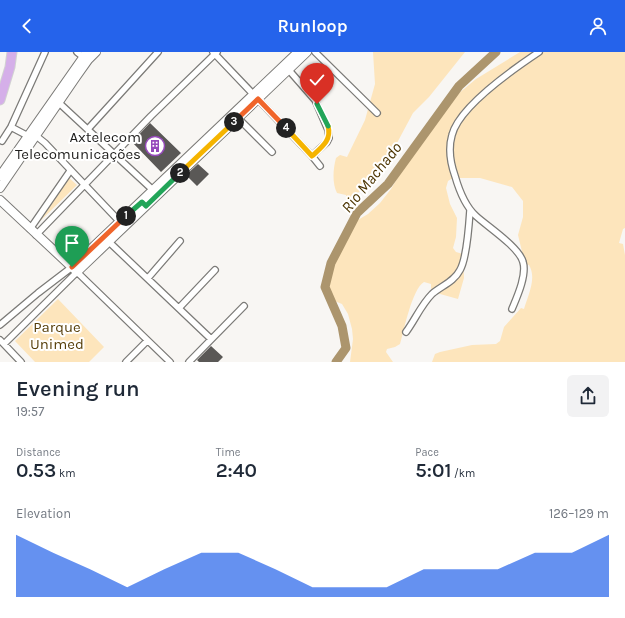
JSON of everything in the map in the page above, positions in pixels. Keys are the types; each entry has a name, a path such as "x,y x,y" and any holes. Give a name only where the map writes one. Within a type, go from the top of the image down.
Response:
{"main road":[{"path":"0,100 8,74 12,52"}],"street":[{"path":"2,141 11,126 45,52"},
{"path":"0,188 84,55 96,52"},
{"path":"88,129 158,52"},
{"path":"286,68 298,52"},
{"path":"21,362 2,342 64,284 74,270 205,144 286,68 306,52"},
{"path":"316,52 377,113"},
{"path":"512,309 522,283 524,270 523,260 510,245 470,210 456,181 450,158 449,147 452,133 460,119 474,104 500,80 539,52"},
{"path":"33,232 84,184 215,53 320,166"},
{"path":"286,68 312,95 328,130 328,138 326,142 312,156"},
{"path":"56,100 156,192"},
{"path":"236,116 272,152"},
{"path":"11,126 45,143 122,224"},
{"path":"0,176 32,136"},
{"path":"33,232 70,171"},
{"path":"0,200 170,362"},
{"path":"406,332 422,307 432,295 450,282 459,272 464,260 470,210"},
{"path":"106,239 211,339"},
{"path":"148,278 180,240"},
{"path":"0,326 38,293 58,278 74,270"},
{"path":"179,308 215,270"},
{"path":"58,278 64,284"},
{"path":"189,362 244,306"},
{"path":"126,362 147,341"}],"green space":[{"path":"373,52 465,52 429,97 413,113 382,171 347,201 346,195 337,193 335,189 334,167 336,158 340,155 347,157 365,120 375,84"},
{"path":"520,52 625,52 625,228 623,229 619,243 623,244 625,255 625,362 432,362 435,354 440,352 472,345 496,344 500,341 504,327 521,308 524,309 532,281 531,270 529,265 525,264 518,235 523,217 523,201 512,187 480,178 453,178 448,181 446,188 450,204 457,218 456,237 453,248 456,252 463,254 464,278 458,299 433,292 431,284 424,282 420,286 412,301 400,344 387,349 386,352 393,362 350,362 353,339 348,314 342,304 327,298 325,292 335,254 348,237 351,224 368,214 380,203 391,189 428,126 446,104 476,79"},
{"path":"68,177 77,185 34,227"},
{"name":"Parque Unimed","path":"58,299 104,347 89,362 35,362 15,341"}],"building":[{"name":"Axtelecom Telecomunicações","path":"150,123 181,153 161,172 132,142"},
{"name":"Axtelecom Telecomunicações","path":"198,164 209,174 197,186 186,175"},
{"path":"211,346 223,357 218,362 199,362 197,360"}],"waterway":[{"name":"Rio Machado","path":"336,362 346,348 342,326 325,287 331,263 357,213 388,184 459,86 496,52"}],"place":[{"name":"Axtelecom Telecomunicações","path":"155,146"}],"route":[{"path":"72,267 142,202 146,206 207,146 258,99 312,156 323,146 329,134 327,123 317,104"}]}
